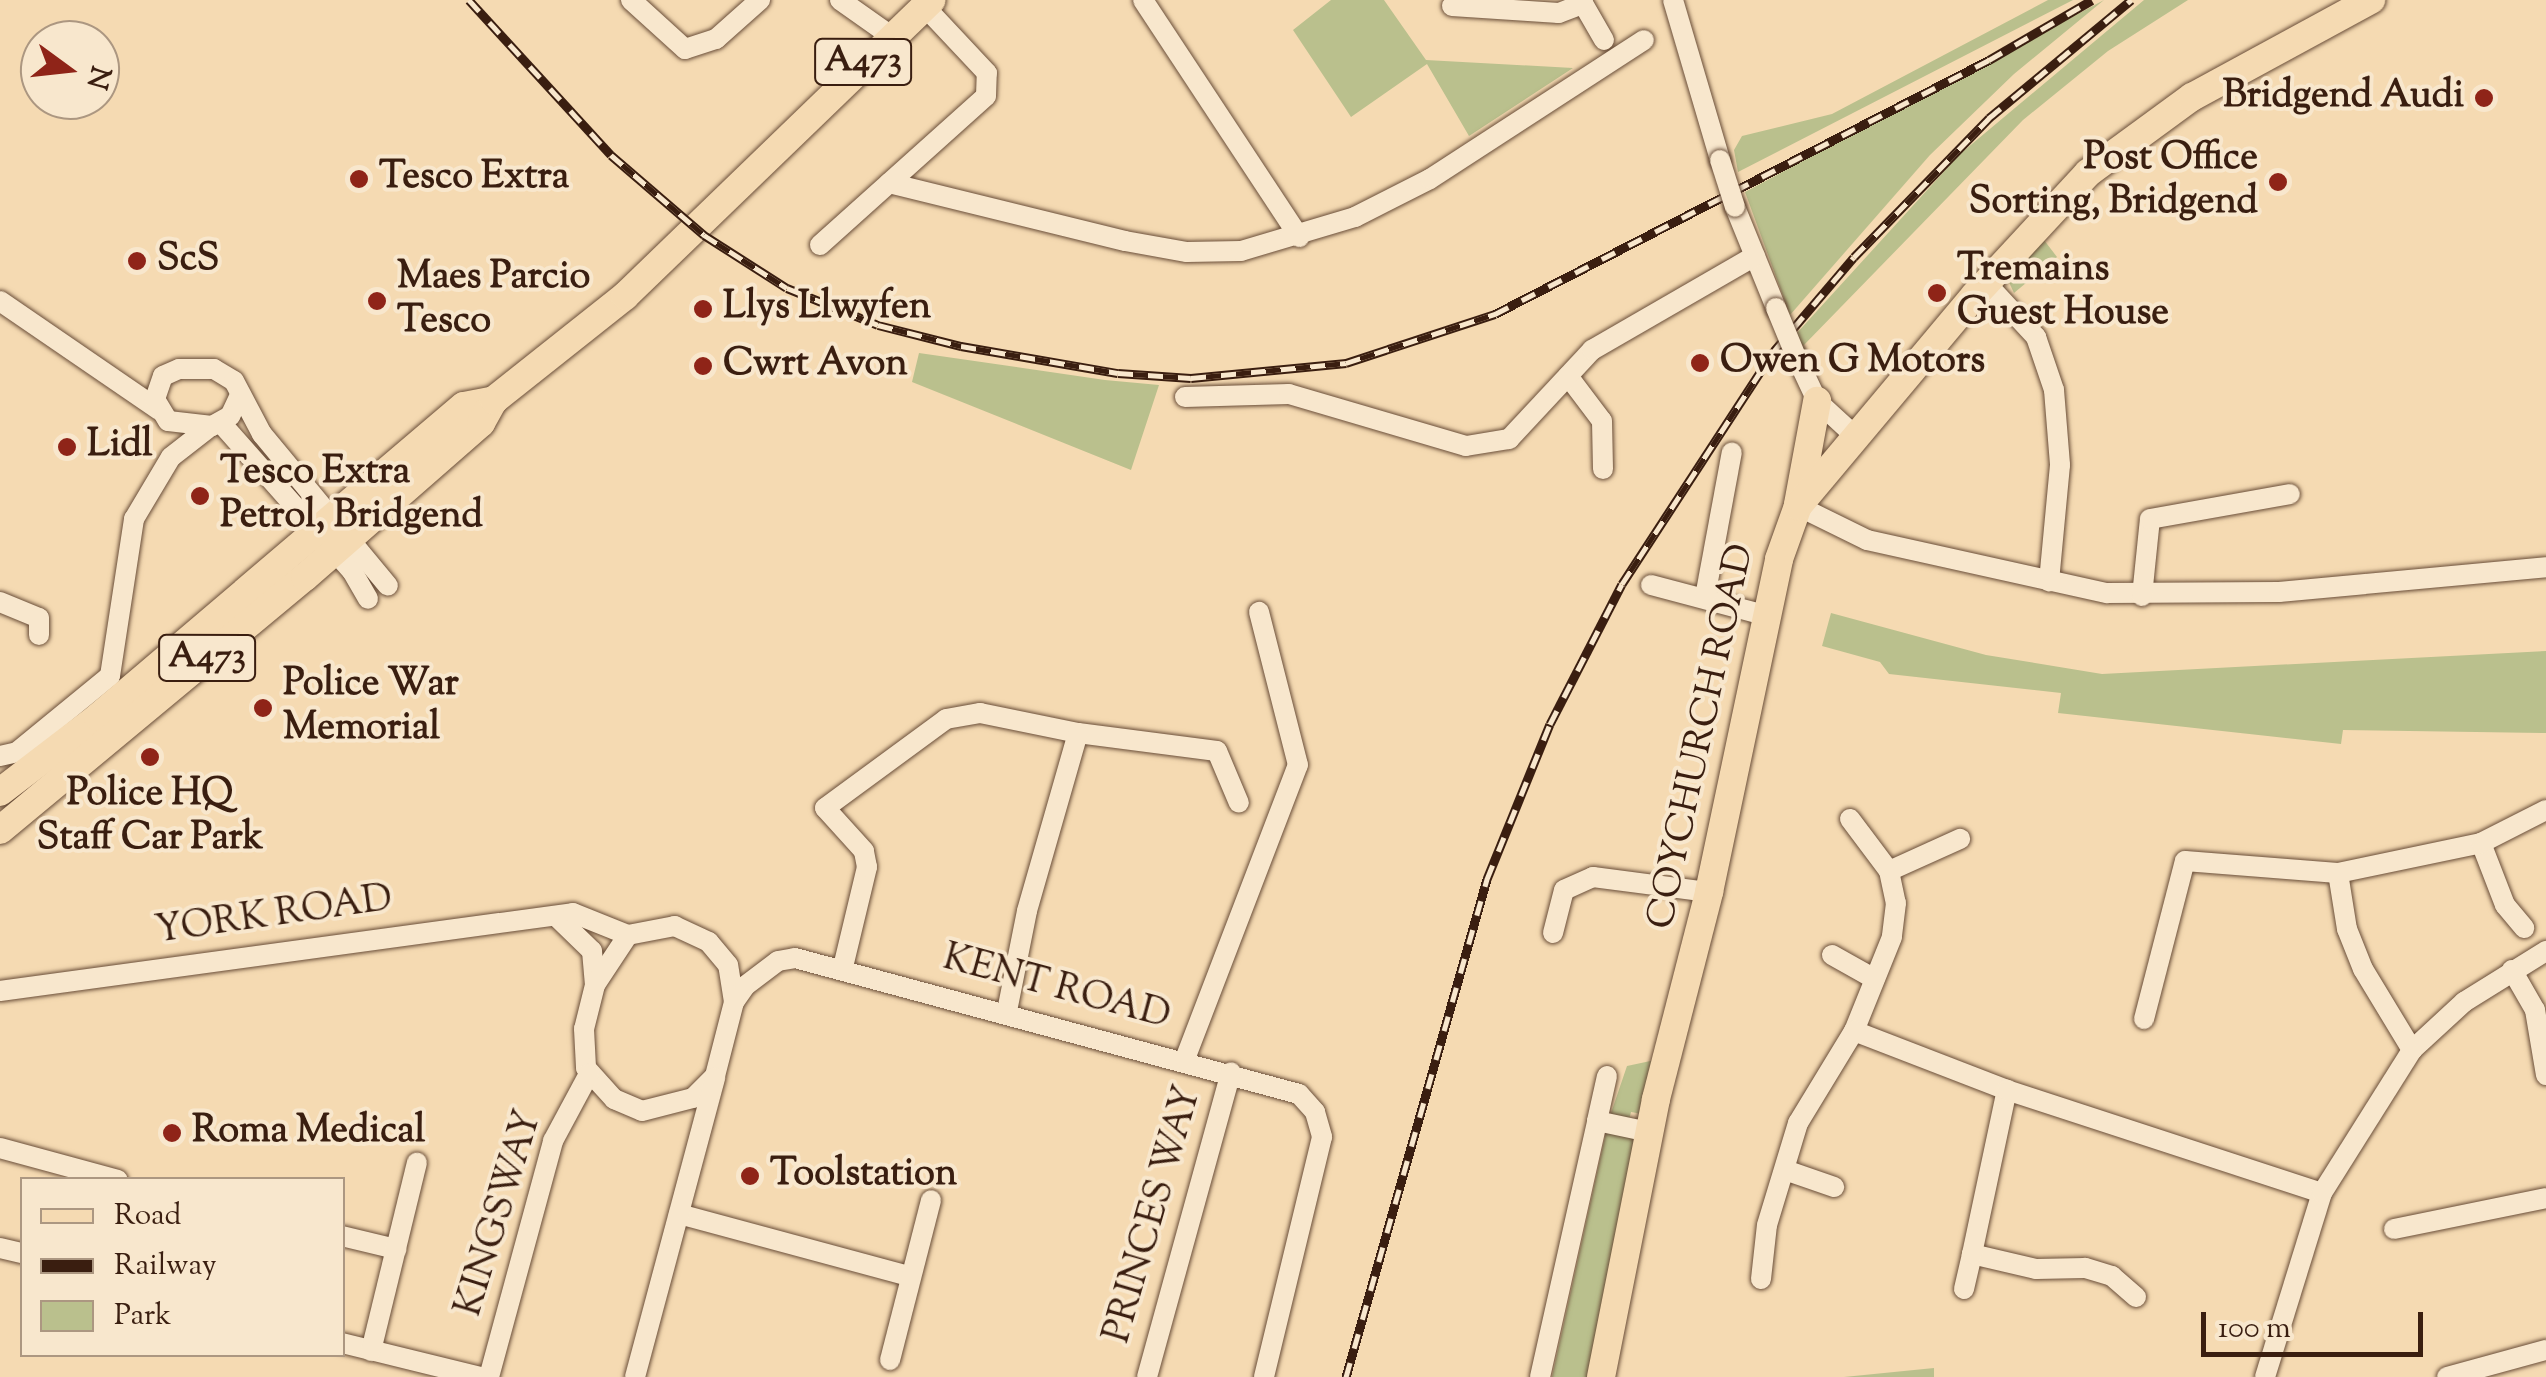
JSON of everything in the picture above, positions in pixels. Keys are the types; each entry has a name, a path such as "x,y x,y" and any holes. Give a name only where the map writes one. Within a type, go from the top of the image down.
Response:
{"main road":[{"name":"COYCHURCH ROAD","path":"1601,1377 1649,1132 1709,892 1768,616 1798,506 1986,282 2088,173 2149,124 2260,56 2371,0"},
{"name":"A473","path":"0,792 332,535 465,406 494,400 625,296 927,3"},
{"path":"1798,506 1817,402"},
{"name":"A473","path":"0,830 305,577 332,535"}],"street":[{"path":"631,0 685,50 716,39 760,0"},
{"path":"840,0 891,36"},
{"path":"1143,0 1298,237"},
{"path":"1673,0 1736,207 1795,354 1817,402 1854,435"},
{"path":"1452,6 1484,4 1558,13 1582,2 1604,40"},
{"path":"820,244 986,96 991,84 927,3"},
{"path":"889,183 1125,242 1187,252 1241,251 1298,237 1430,179 1644,40"},
{"path":"1185,396 1290,394 1466,446 1509,439 1592,350 1755,256"},
{"path":"1986,282 2036,337 2054,390 2060,464 2049,581"},
{"path":"0,301 39,330 116,374 164,415 216,424 388,586"},
{"path":"0,318 39,330"},
{"path":"116,374 164,376 214,369 234,382 262,434 332,535 362,591 323,574 305,577"},
{"path":"164,376 155,398 164,415 171,456"},
{"path":"1568,376 1602,421 1603,469"},
{"path":"0,756 17,752 110,676 130,531 171,456 216,424 240,395"},
{"path":"1705,597 1732,452"},
{"path":"2142,596 2150,519 2290,494"},
{"path":"1798,506 1867,540 2049,581 2142,596 2296,591 2546,566"},
{"path":"1651,585 1768,616"},
{"path":"0,602 39,618 39,635"},
{"path":"1185,1060 1298,764 1260,612"},
{"path":"843,967 866,867 864,852 825,808 946,719 980,713 1078,733 1217,751 1239,803"},
{"path":"1007,1012 1028,911 1078,733"},
{"path":"2144,1019 2185,861 2338,873 2481,843 2546,810"},
{"path":"1761,1279 1767,1225 1798,1124 1854,1031 1894,920 1890,871 1850,819"},
{"path":"1890,871 1960,839"},
{"path":"2481,843 2505,905 2524,928"},
{"path":"2338,873 2346,929 2412,1050"},
{"path":"1553,933 1564,890 1593,878 1709,892"},
{"name":"YORK ROAD","path":"0,991 441,928 559,919 573,913 628,935"},
{"path":"559,919 592,951 595,985 582,1044 589,1074 614,1099 642,1110 678,1106 715,1076"},
{"path":"595,985 628,935 675,926 720,952 733,979 734,1002 636,1377"},
{"path":"2265,1377 2322,1193 2412,1050 2512,970 2546,951"},
{"name":"KENT ROAD","path":"720,952 771,965 795,958 843,967 1299,1094 1314,1112 1322,1137 1264,1377"},
{"path":"1832,955 1875,979"},
{"path":"734,1002 771,965"},
{"path":"2512,970 2535,1010 2546,1075"},
{"path":"1854,1031 2007,1090 2322,1193"},
{"name":"PRINCES WAY","path":"1147,1377 1231,1072"},
{"name":"KINGSWAY","path":"490,1377 553,1142 589,1074"},
{"path":"1540,1377 1607,1076"},
{"path":"1964,1289 2007,1090"},
{"path":"1597,1121 1649,1132"},
{"path":"0,1148 107,1177"},
{"path":"371,1350 417,1162"},
{"path":"1785,1170 1834,1188"},
{"path":"2394,1229 2546,1198"},
{"path":"890,1360 931,1200"},
{"path":"679,1214 909,1276"},
{"path":"345,1237 396,1249"},
{"path":"1972,1254 2036,1269 2085,1268 2112,1276 2136,1296"},
{"path":"345,1343 480,1377"},
{"path":"2447,1377 2546,1350"}],"green space":[{"path":"1331,0 1384,0 1426,60 1573,68 1469,136 1427,64 1351,117 1293,30"},
{"path":"2048,0 2073,0 1738,172 1734,150 1742,136 1832,114"},
{"path":"2104,0 2014,74 1930,155 1790,315 1745,192"},
{"path":"2144,0 2188,0 2108,51 2023,120 1803,346 1796,334 1960,154"},
{"path":"2044,240 2057,257 2014,293 2008,280"},
{"path":"919,353 1159,385 1131,470 912,382"},
{"path":"1831,613 1986,655 2102,674 2546,651 2546,733 2343,730 2341,744 2058,713 2061,693 1889,674 1880,662 1822,646"},
{"path":"1655,1060 1642,1114 1631,1112 1629,1120 1610,1116 1627,1066"},
{"path":"1606,1132 1641,1139 1594,1377 1552,1377"},
{"path":"1934,1368 1934,1377 1844,1377"}],"railway":[{"path":"469,0 611,155 704,235 787,288 878,325 961,346 1118,373 1191,378 1346,363 1495,314 1989,60 2092,0"},
{"path":"1346,1377 1487,879 1550,724 1622,584 1774,351 1854,257 1989,118 2131,0"}],"place":[{"name":"Bridgend Audi","path":"2484,98"},
{"name":"Tesco Extra","path":"359,179"},
{"name":"Post Office Sorting, Bridgend","path":"2278,182"},
{"name":"ScS","path":"137,261"},
{"name":"Tremains Guest House","path":"1937,293"},
{"name":"Maes Parcio Tesco","path":"377,301"},
{"name":"Llys Llwyfen","path":"703,309"},
{"name":"Owen G Motors","path":"1700,363"},
{"name":"Cwrt Avon","path":"703,366"},
{"name":"Lidl","path":"67,447"},
{"name":"Tesco Extra Petrol, Bridgend","path":"200,496"},
{"name":"Police War Memorial","path":"263,708"},
{"name":"Police HQ Staff Car Park","path":"150,757"},
{"name":"Roma Medical","path":"172,1133"},
{"name":"Toolstation","path":"750,1176"}]}
